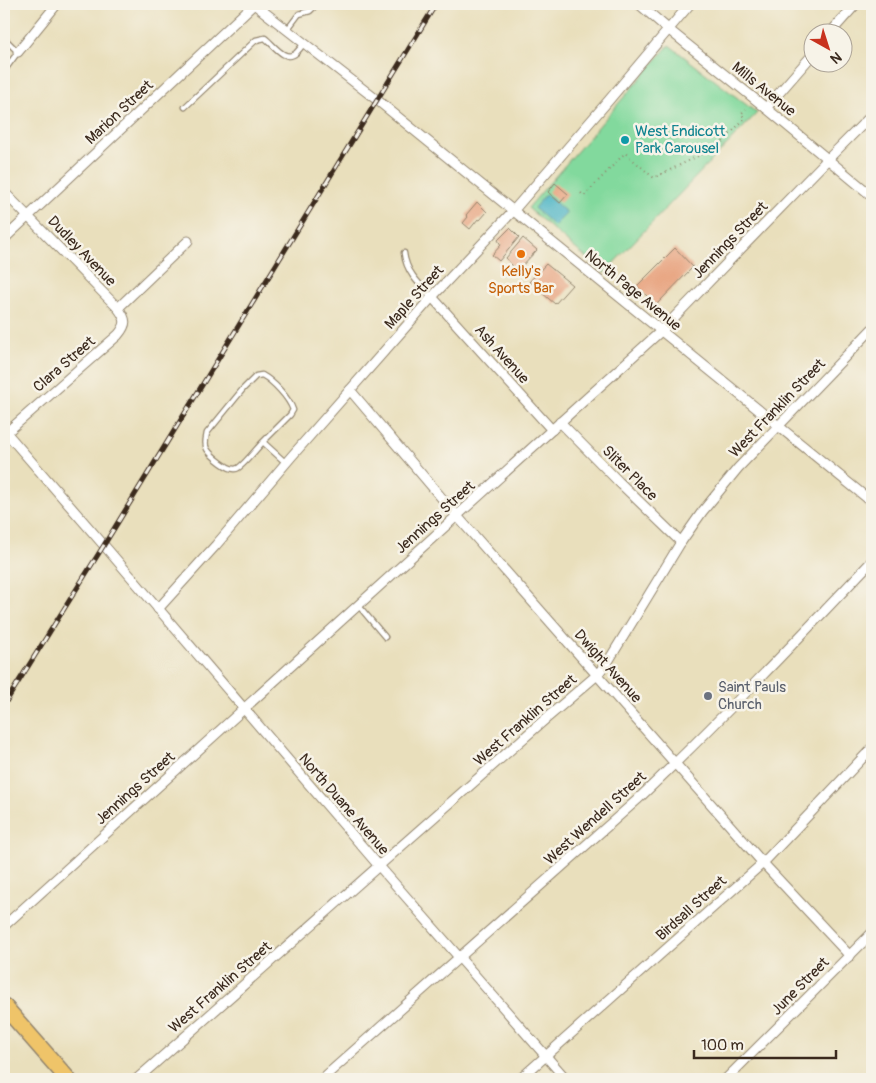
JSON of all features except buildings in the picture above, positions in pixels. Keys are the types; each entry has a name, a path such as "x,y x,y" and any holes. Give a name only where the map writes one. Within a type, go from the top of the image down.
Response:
{"main road":[{"path":"4,1006 68,1079"}],"street":[{"path":"18,52 57,4"},
{"name":"North Page Avenue","path":"254,4 377,100 872,502"},
{"name":"Marion Street","path":"4,239 254,4"},
{"name":"Mills Avenue","path":"639,4 872,196"},
{"name":"Maple Street","path":"158,609 432,297 513,211 690,4"},
{"path":"840,22 856,4"},
{"path":"766,108 804,64"},
{"name":"Jennings Street","path":"4,926 662,331 828,158 872,115"},
{"name":"Dudley Avenue","path":"4,192 123,314 126,322 118,335"},
{"path":"118,308 188,241"},
{"name":"Ash Avenue","path":"432,297 552,430"},
{"name":"West Franklin Street","path":"137,1079 597,675 609,660 681,542 702,512 738,468 872,329"},
{"name":"Clara Street","path":"5,431 118,335"},
{"name":"Dwight Avenue","path":"350,390 597,675 763,862 850,956"},
{"name":"Sliter Place","path":"560,422 681,542"},
{"name":"North Duane Avenue","path":"5,431 243,709 566,1079"},
{"name":"West Wendell Street","path":"322,1079 637,800 751,688 872,561"},
{"name":"Birdsall Street","path":"520,1079 763,862 872,748"},
{"name":"June Street","path":"726,1079 872,933"}],"lane":[{"path":"287,30 299,14 310,11 317,4"},
{"path":"4,38 18,52 4,71"},
{"path":"185,107 256,40 265,38 283,54 290,56 295,54 304,43"},
{"path":"404,253 408,268 415,280 432,297"},
{"path":"262,375 270,380 291,404 293,410 263,442 238,468 232,469 225,466 206,448 205,441 207,433 243,388 256,376 262,375"},
{"path":"263,442 286,463"},
{"path":"358,605 385,637"}],"path":[{"path":"581,193 584,196 625,153 654,178 720,145 745,118 742,114 746,109"}],"green space":[{"path":"669,45 757,113 604,273 528,208"}],"water":[{"path":"546,194 567,213 554,226 534,208"}],"railway":[{"path":"4,705 436,4"}],"place":[{"name":"West Endicott Park Carousel","path":"625,140"},
{"name":"Kelly's Sports Bar","path":"521,254"},
{"name":"Saint Pauls Church","path":"708,696"}]}
